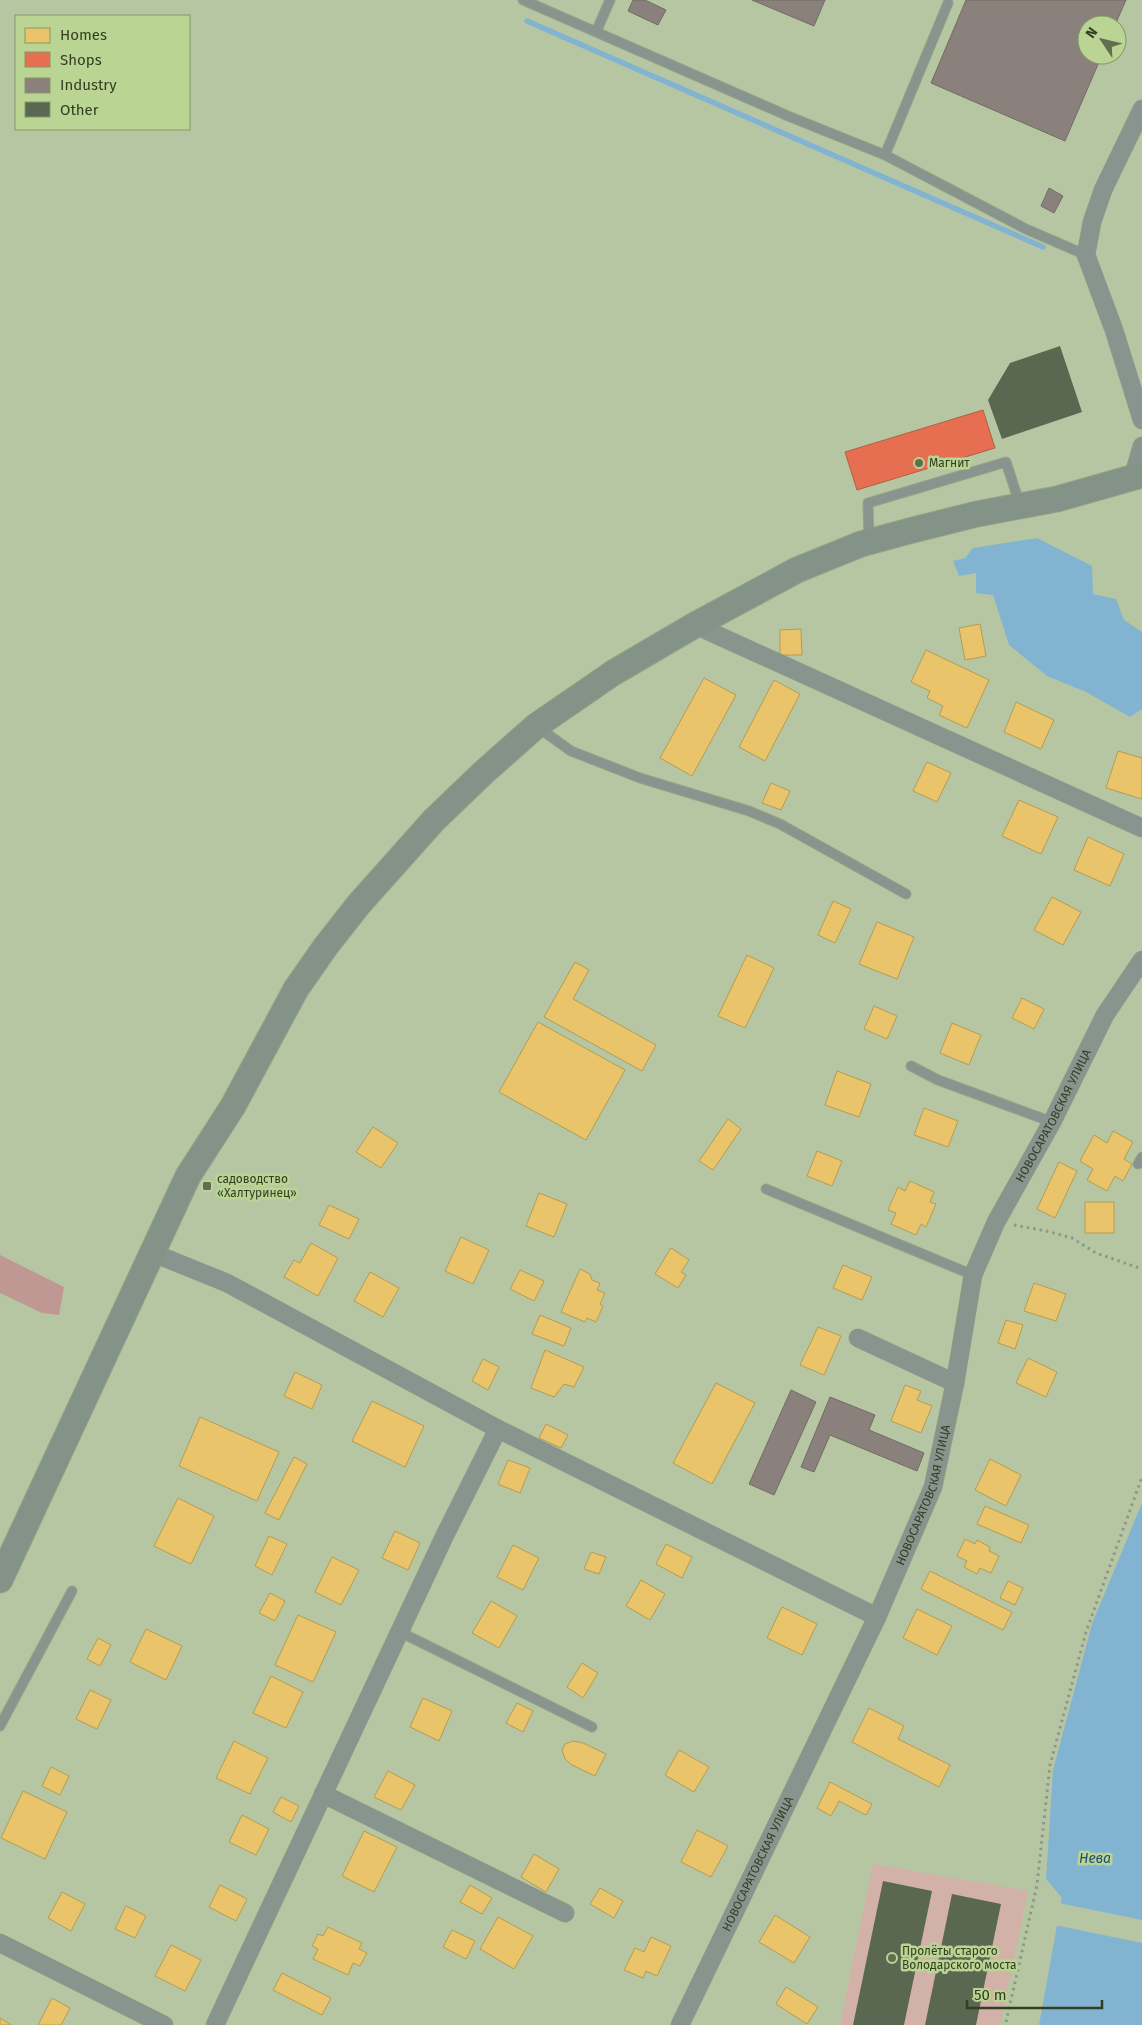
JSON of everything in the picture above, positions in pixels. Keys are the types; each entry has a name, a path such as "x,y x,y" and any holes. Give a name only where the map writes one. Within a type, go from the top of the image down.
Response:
{"main road":[{"path":"0,1580 188,1176 232,1106 296,989 326,946 371,890 434,820 536,726 613,673 695,625 797,570 869,542 959,518 1057,499 1137,476"}],"street":[{"path":"1142,109 1103,190 1092,222 1086,255 1114,330 1142,420"},
{"path":"1137,476 1142,446"},
{"path":"695,625 1142,828"},
{"name":"НОВОСАРАТОВСКАЯ УЛИЦА","path":"680,2025 877,1618 933,1487 955,1383 972,1275 996,1222 1052,1122 1105,1015 1142,960"},
{"path":"153,1253 227,1283 498,1429 877,1618"},
{"path":"858,1338 955,1383"},
{"path":"215,2025 445,1535 498,1429"},
{"path":"323,1794 565,1913"},
{"path":"0,1943 164,2025"}],"lane":[{"path":"523,0 788,116 885,155 1026,229 1086,255"},
{"path":"596,32 610,0"},
{"path":"885,155 948,4"},
{"path":"869,542 868,502 1006,462 1020,506"},
{"path":"536,726 571,751 640,778 749,810 780,824 906,894"},
{"path":"911,1066 938,1080 1052,1122"},
{"path":"766,1188 972,1275"},
{"path":"0,1726 72,1591"},
{"path":"400,1632 592,1727"}],"path":[{"path":"996,1222 1072,1238 1096,1253 1142,1269"},
{"path":"1006,2022 1037,1885 1050,1765 1086,1632 1142,1477"}],"shaded area":[{"path":"0,1255 64,1287 59,1315 42,1313 0,1293"},
{"path":"873,1864 1028,1891 1000,2025 840,2025"}],"water":[{"path":"1037,538 1092,566 1093,594 1116,599 1124,620 1142,632 1142,709 1130,717 1086,692 1047,676 1009,645 993,595 976,593 976,573 959,576 953,561 965,558 973,548"},
{"name":"Нева","path":"1142,1503 1142,2025 1039,2025 1062,1898 1046,1879 1053,1770 1092,1624"}],"pier":[{"path":"1059,1903 1142,1920 1142,1943 1055,1925"}],"building: Homes":[{"path":"980,624 986,656 965,660 959,628"},
{"path":"801,629 802,655 780,655 780,630"},
{"path":"926,650 989,680 967,728 939,715 943,706 927,698 930,691 911,682"},
{"path":"704,678 736,695 692,776 660,758"},
{"path":"774,680 800,694 765,761 739,747"},
{"path":"1016,702 1054,720 1041,749 1004,732"},
{"path":"1118,751 1142,758 1142,799 1106,788"},
{"path":"927,762 951,773 937,802 913,791"},
{"path":"771,783 790,791 781,810 762,803"},
{"path":"1019,800 1058,817 1041,854 1002,836"},
{"path":"1088,837 1124,854 1110,886 1074,870"},
{"path":"1052,897 1081,912 1063,945 1034,930"},
{"path":"833,901 851,909 835,943 818,935"},
{"path":"877,922 914,937 897,979 859,964"},
{"path":"747,955 774,968 745,1028 718,1016"},
{"path":"575,962 589,970 573,999 656,1045 642,1071 544,1017"},
{"path":"1022,998 1044,1009 1034,1029 1012,1018"},
{"path":"874,1006 897,1016 887,1039 864,1029"},
{"path":"538,1022 625,1070 586,1140 499,1092"},
{"path":"952,1023 981,1035 969,1065 940,1053"},
{"path":"837,1071 871,1084 859,1117 825,1105"},
{"path":"924,1108 958,1121 948,1147 914,1135"},
{"path":"728,1119 741,1129 713,1170 699,1161"},
{"path":"373,1127 398,1143 381,1168 356,1152"},
{"path":"1113,1131 1133,1142 1124,1159 1132,1164 1123,1181 1115,1176 1107,1191 1087,1180 1093,1169 1080,1161 1094,1135 1107,1143"},
{"path":"817,1151 842,1161 832,1186 807,1176"},
{"path":"1059,1162 1077,1171 1055,1218 1037,1209"},
{"path":"910,1181 934,1192 930,1202 936,1204 926,1227 921,1224 916,1235 891,1224 896,1213 888,1210 898,1187 905,1191"},
{"path":"539,1193 567,1204 554,1237 526,1226"},
{"path":"1085,1202 1114,1202 1114,1233 1085,1233"},
{"path":"329,1205 359,1219 349,1239 319,1225"},
{"path":"461,1237 489,1250 473,1284 445,1271"},
{"path":"311,1243 338,1258 318,1296 284,1277 294,1260 300,1263"},
{"path":"671,1248 689,1260 681,1272 686,1275 678,1288 655,1274"},
{"path":"843,1265 872,1277 862,1300 833,1288"},
{"path":"580,1269 590,1274 592,1280 600,1283 597,1290 605,1293 600,1304 603,1306 596,1322 587,1318 585,1322 561,1312"},
{"path":"520,1270 544,1281 534,1301 510,1289"},
{"path":"370,1272 399,1288 383,1317 354,1301"},
{"path":"1034,1283 1066,1294 1056,1321 1024,1311"},
{"path":"540,1315 571,1328 564,1346 532,1334"},
{"path":"1006,1320 1023,1325 1015,1349 998,1343"},
{"path":"818,1327 841,1336 824,1375 800,1365"},
{"path":"545,1350 584,1367 574,1387 564,1384 554,1397 531,1388"},
{"path":"1028,1358 1057,1372 1046,1397 1016,1383"},
{"path":"483,1359 499,1367 488,1390 472,1381"},
{"path":"295,1372 322,1385 312,1409 284,1396"},
{"path":"716,1383 755,1403 712,1484 673,1463"},
{"path":"905,1385 921,1391 917,1400 932,1406 921,1433 891,1421"},
{"path":"372,1401 424,1426 405,1467 352,1441"},
{"path":"200,1417 279,1452 257,1501 179,1466"},
{"path":"546,1424 568,1435 561,1448 539,1438"},
{"path":"294,1457 307,1464 279,1520 265,1513"},
{"path":"990,1459 1021,1475 1006,1506 975,1490"},
{"path":"508,1460 530,1468 520,1493 498,1484"},
{"path":"178,1498 214,1516 191,1564 154,1546"},
{"path":"985,1506 1029,1525 1021,1543 977,1524"},
{"path":"395,1531 420,1543 408,1570 382,1558"},
{"path":"269,1536 287,1544 272,1575 255,1566"},
{"path":"965,1539 975,1544 977,1540 990,1547 989,1551 999,1556 991,1573 980,1568 977,1574 964,1567 967,1561 957,1556"},
{"path":"666,1544 692,1557 682,1578 656,1564"},
{"path":"513,1545 539,1558 523,1590 497,1577"},
{"path":"591,1552 606,1557 599,1574 584,1569"},
{"path":"332,1557 359,1570 341,1605 315,1592"},
{"path":"930,1571 1012,1612 1003,1630 921,1589"},
{"path":"641,1580 665,1594 650,1620 626,1606"},
{"path":"1008,1581 1023,1588 1015,1605 1000,1598"},
{"path":"270,1593 285,1601 275,1621 259,1613"},
{"path":"491,1601 517,1616 499,1648 472,1633"},
{"path":"782,1607 817,1624 802,1655 767,1638"},
{"path":"917,1609 952,1626 937,1655 903,1638"},
{"path":"298,1615 336,1632 313,1682 275,1665"},
{"path":"146,1629 182,1646 166,1680 130,1662"},
{"path":"98,1638 111,1645 100,1666 87,1659"},
{"path":"582,1663 598,1673 583,1698 567,1687"},
{"path":"271,1676 303,1692 286,1728 253,1713"},
{"path":"90,1690 111,1700 97,1729 76,1719"},
{"path":"423,1698 452,1711 439,1741 410,1727"},
{"path":"517,1703 533,1711 523,1732 506,1723"},
{"path":"869,1708 904,1726 898,1739 950,1765 939,1787 852,1742"},
{"path":"234,1741 268,1758 250,1794 216,1778"},
{"path":"573,1741 583,1743 606,1754 595,1776 572,1765 565,1759 562,1750 565,1744"},
{"path":"679,1750 709,1767 694,1792 665,1775"},
{"path":"51,1767 69,1776 60,1795 42,1786"},
{"path":"388,1771 415,1785 401,1810 374,1797"},
{"path":"830,1782 872,1804 866,1815 839,1801 831,1816 817,1808"},
{"path":"23,1791 67,1812 45,1859 1,1838"},
{"path":"281,1797 299,1806 291,1822 273,1812"},
{"path":"242,1815 269,1829 256,1855 229,1842"},
{"path":"697,1830 728,1846 711,1877 681,1862"},
{"path":"364,1831 397,1847 374,1892 342,1876"},
{"path":"534,1854 559,1869 546,1892 521,1877"},
{"path":"220,1885 247,1899 236,1921 209,1907"},
{"path":"470,1885 492,1898 482,1914 460,1902"},
{"path":"600,1888 623,1901 614,1918 590,1904"},
{"path":"62,1892 85,1904 71,1931 48,1918"},
{"path":"126,1906 146,1916 135,1938 115,1929"},
{"path":"775,1915 810,1937 794,1963 759,1942"},
{"path":"498,1917 533,1936 514,1969 480,1949"},
{"path":"328,1927 362,1943 359,1949 367,1953 360,1966 353,1963 348,1975 313,1959 318,1949 312,1946 318,1934 323,1936"},
{"path":"452,1930 475,1941 466,1959 443,1947"},
{"path":"651,1937 671,1946 657,1976 646,1971 643,1978 624,1970 635,1948 644,1952"},
{"path":"171,1945 201,1960 185,1991 155,1976"},
{"path":"282,1973 331,1998 322,2015 273,1990"},
{"path":"786,1987 818,2007 807,2024 776,2004"},
{"path":"52,1998 70,2008 61,2025 38,2025"},
{"path":"0,2018 11,2025 0,2025"}],"building: Shops":[{"path":"983,410 995,448 857,490 845,452"}],"building: Industry":[{"path":"633,0 645,0 666,10 658,25 628,11"},
{"path":"752,0 825,0 814,26"},
{"path":"966,0 1126,0 1119,15 1077,15 1077,65 1098,65 1065,141 931,83"},
{"path":"1049,188 1063,196 1054,213 1041,206"},
{"path":"791,1390 816,1402 774,1495 749,1484"},
{"path":"830,1397 875,1415 869,1430 924,1453 917,1471 830,1435 814,1472 801,1467"}],"building: Other":[{"path":"1060,346 1082,412 1002,439 988,400 1010,363"},
{"name":"Пролёты старого Володарского моста","path":"883,1881 932,1891 904,2025 853,2025"},
{"name":"Пролёты старого Володарского моста","path":"952,1894 1001,1904 976,2025 925,2025"}],"waterway":[{"path":"527,21 1043,247"}],"place":[{"name":"Магнит","path":"919,463"},
{"name":"садоводство «Халтуринец»","path":"207,1186"},
{"name":"Пролёты старого Володарского моста","path":"892,1958"}]}
